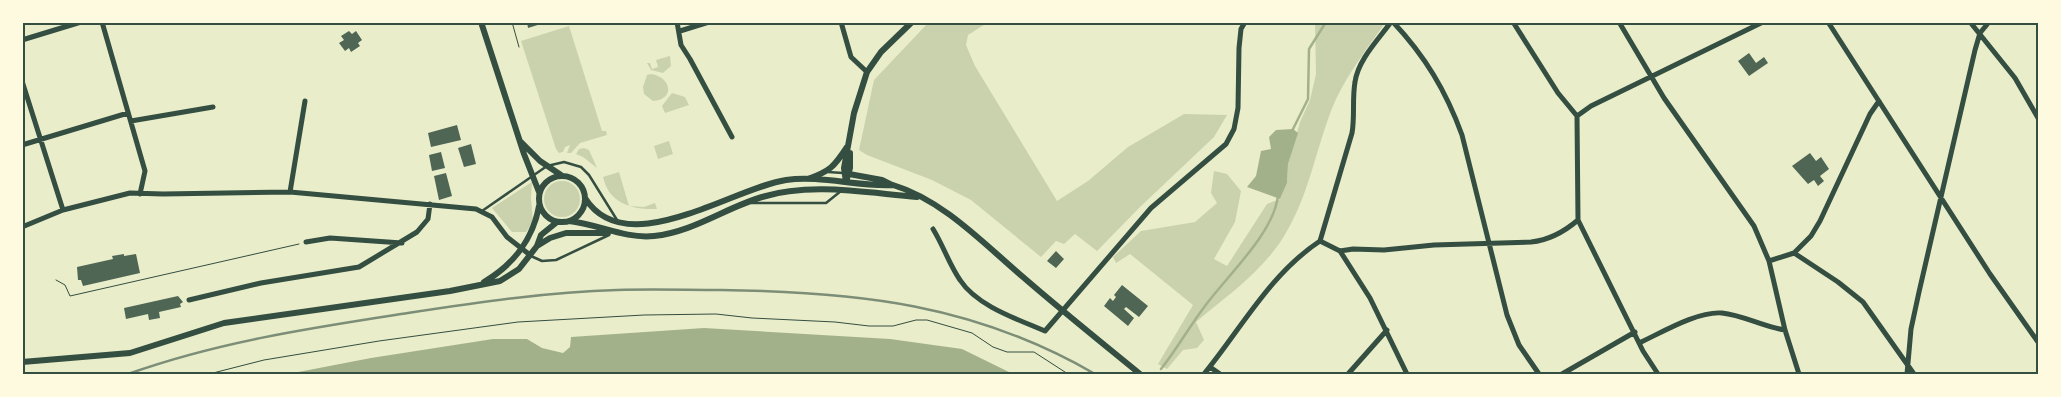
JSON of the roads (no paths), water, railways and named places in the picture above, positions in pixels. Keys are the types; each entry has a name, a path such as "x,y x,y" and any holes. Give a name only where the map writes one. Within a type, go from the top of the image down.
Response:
{"street":[{"path":"22,40 81,22"},
{"path":"102,22 145,171 140,194"},
{"path":"481,284 504,268 521,248 532,232 540,205 539,192 534,175 524,154 482,22"},
{"path":"677,22 682,48 690,59 732,137"},
{"path":"680,31 709,22"},
{"path":"841,22 851,57 867,72"},
{"path":"842,190 846,182 857,97 867,72 881,52 912,22"},
{"path":"933,229 960,280 971,293 992,306 1045,331 1151,208 1226,144 1234,129 1238,108 1239,48 1241,29 1245,22"},
{"path":"1204,374 1254,307 1299,255 1320,241 1352,133 1354,122 1353,93 1358,69 1392,22 1435,74 1452,110 1462,135 1507,315 1520,345 1539,374"},
{"path":"1513,22 1558,93 1577,116 1578,220 1639,343 1658,374"},
{"path":"1619,22 1650,78 1751,222 1769,261 1785,330 1799,374"},
{"path":"1577,116 1591,106 1763,22"},
{"path":"1828,22 1990,274 2038,342"},
{"path":"1970,22 2015,78 2038,118"},
{"path":"1907,374 1911,329 1941,196 1980,34 1989,22"},
{"path":"22,81 63,210"},
{"path":"290,192 305,101"},
{"path":"1769,261 1794,253 1811,236 1878,101"},
{"path":"131,121 213,107"},
{"path":"22,145 128,113"},
{"path":"521,142 547,166 561,175"},
{"path":"806,179 827,172 835,166 850,142"},
{"path":"846,174 882,180 906,189 921,198 963,227 1140,374"},
{"path":"539,192 548,179 561,175 570,176 578,181 584,189 585,198 581,212 569,221"},
{"path":"585,198 597,214 618,221 647,224 671,220 754,188 788,180 806,179 893,185"},
{"path":"537,246 550,238 566,233 612,233 644,236 668,233 747,202 785,192 842,190 921,198"},
{"path":"22,227 63,210 122,193 290,192 430,204 482,211 492,217 507,237 530,256"},
{"path":"189,300 261,283 350,270 366,264 417,232 428,219 430,204"},
{"path":"540,205 545,215 557,222"},
{"path":"1320,241 1340,251 1544,240 1563,232 1578,220"},
{"path":"22,362 123,355 151,348 224,323 450,291 508,277 530,256 537,246 541,235 557,222 586,223 612,233"},
{"path":"306,242 330,238 402,243"},
{"path":"1340,251 1370,298 1408,374"},
{"path":"1794,253 1838,282 1862,302 1914,374"},
{"path":"1639,343 1695,318 1720,313 1770,328 1785,330"},
{"path":"1348,374 1387,330"},
{"path":"1562,374 1635,332"},
{"path":"1210,367 1220,374"}],"lane":[{"path":"482,211 547,166 564,162 575,164 585,171 618,221"},
{"path":"827,172 846,174"},
{"path":"747,202 826,203 842,190"},
{"path":"530,256 542,261 556,260 612,233"}],"waterway":[{"path":"1292,131 1308,99 1309,49 1326,22"},
{"path":"1161,369 1214,294 1259,239 1275,209 1278,195"}],"railway":[{"path":"128,374 227,345 361,320 533,296 617,290 772,291 821,294 914,306 960,317 1005,332 1050,350 1095,374"}]}
